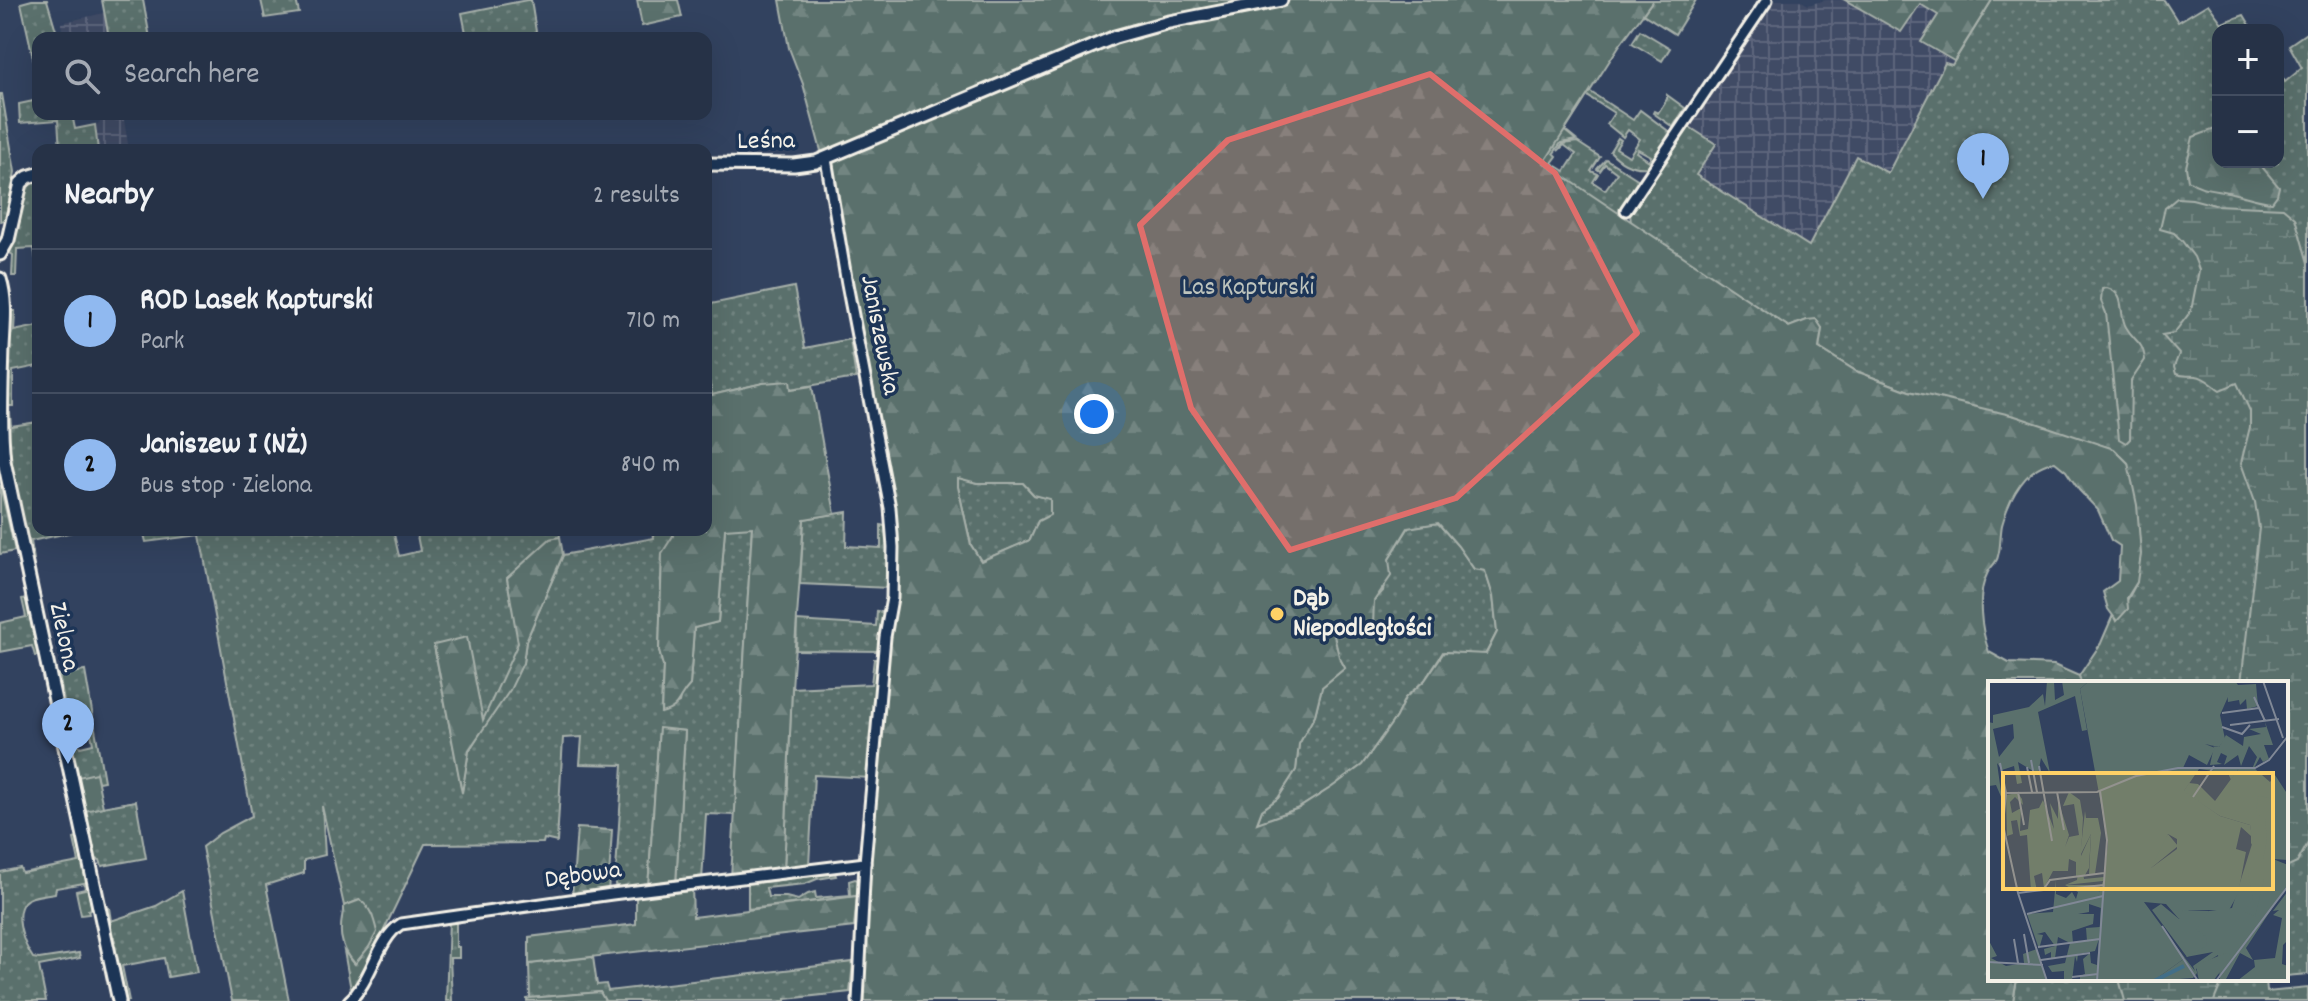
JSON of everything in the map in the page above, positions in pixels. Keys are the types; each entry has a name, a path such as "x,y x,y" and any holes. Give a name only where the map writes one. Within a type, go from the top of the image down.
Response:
{"street":[{"path":"826,159 1115,37 1169,22 1281,0"},
{"path":"1626,210 1767,0"},
{"name":"Leśna","path":"712,164 794,165 826,159"},
{"name":"Janiszewska","path":"826,159 890,508 893,547 892,598 884,646 865,863 858,1001"},
{"path":"0,254 8,240 21,183 32,176"},
{"name":"Zielona","path":"0,279 4,302 1,432 4,461 119,1001"},
{"name":"Dębowa","path":"349,1001 366,981 389,935 401,924 865,863"}],"highlighted area":[{"path":"1430,74 1555,173 1637,333 1456,498 1290,550 1191,408 1140,225 1228,140"}],"shaded area":[{"path":"1774,0 1800,0 1808,5 1826,0 1845,0 1900,31 1919,3 1938,15 1921,42 1954,61 1951,66 1945,63 1888,173 1876,167 1789,327 1630,213"},
{"path":"104,13 108,32 62,32 61,23"},
{"path":"100,120 124,120 128,144 97,144 95,125"}],"green space":[{"path":"47,0 57,32 32,32 32,53 21,3"},
{"path":"102,0 143,0 149,32 108,32"},
{"path":"261,0 296,0 299,13 265,18"},
{"path":"531,0 536,32 466,32 462,13"},
{"path":"637,0 678,0 682,17 642,26"},
{"name":"Las Kapturski","path":"780,0 1653,0 1619,46 1544,163 1789,327 1816,319 1822,328 1819,348 1856,371 1909,391 2015,416 2114,449 2128,463 2137,505 2141,554 2137,582 2127,598 2128,609 2117,621 2108,609 2103,592 2118,581 2120,546 2111,540 2098,510 2055,462 2035,469 2014,494 2002,525 1997,558 1984,581 1982,623 1989,652 2009,663 2054,665 2079,676 2080,681 1988,681 1988,981 2017,981 2013,1001 857,1001 889,636 895,608 882,453 833,174 826,153 821,151 803,84 789,48","holes":["958,478 977,483 1023,483 1034,495 1050,499 1050,515 1038,521 1030,540 981,561 971,545","1438,523 1474,569 1485,571 1493,596 1497,632 1486,654 1444,652 1425,680 1405,698 1396,717 1362,765 1299,808 1257,823 1262,810 1278,798 1296,770 1299,744 1315,715 1322,687 1345,668 1333,631 1373,626 1374,601 1391,576 1389,559 1408,528"]},
{"path":"1653,0 1696,0 1675,34 1643,14"},
{"path":"1845,0 1992,0 1954,61 1921,42 1938,15 1920,4 1901,32"},
{"path":"1992,0 2164,0 2178,22 2208,4 2222,23 2244,15 2249,24 2212,24 2212,168 2284,168 2284,80 2302,68 2289,45 2308,32 2308,974 2288,976 2288,681 2080,681 2079,676 2101,643 2113,615 2116,621 2137,582 2128,463 2114,449 1909,391 1856,371 1819,348 1822,328 1807,320 1789,327 1631,223 1630,213 1688,126 1716,144 1696,175 1809,246 1856,156 1888,173 1945,63 1952,65"},
{"path":"1640,30 1670,48 1662,61 1632,43"},
{"path":"1589,91 1633,120 1640,110 1671,133 1653,160 1638,149 1636,152 1652,163 1648,167 1627,164 1610,151 1618,138 1621,140 1616,148 1629,156 1640,139 1628,130 1623,137 1607,124 1614,113 1587,96 1565,131 1576,140 1561,143 1552,163 1565,171 1576,154 1564,145 1558,151 1563,144 1577,142 1600,157 1591,171 1598,174 1593,182 1605,190 1617,173 1605,164 1600,171 1597,169 1606,159 1639,180 1619,214 1543,163"},
{"path":"0,94 15,172 5,220 0,221"},
{"path":"1667,95 1685,108 1673,127 1653,113 1658,113"},
{"path":"32,101 32,120 58,120 20,123 19,104"},
{"path":"58,120 73,120 75,129 95,125 97,144 60,144"},
{"path":"2212,130 2212,168 2263,168 2279,187 2272,202 2203,187 2188,180 2186,167 2193,137"},
{"path":"30,184 32,248 17,249 16,276 12,276 13,255 10,253 16,211"},
{"path":"2177,198 2215,205 2283,208 2295,218 2308,263 2308,843 2297,863 2288,867 2288,681 2241,681 2259,528 2255,502 2241,463 2250,427 2250,411 2237,383 2220,390 2200,377 2176,374 2174,367 2179,354 2162,335 2174,333 2191,311 2199,270 2182,241 2174,233 2160,229 2165,208"},
{"path":"794,287 805,348 850,339 856,378 791,389 763,383 712,395 712,304"},
{"path":"2107,288 2120,299 2126,327 2140,345 2145,360 2131,381 2130,439 2126,443 2119,439 2106,313 2101,301 2102,289"},
{"path":"9,311 15,311 14,331 32,327 32,367 13,371 13,406 6,406"},
{"path":"790,381 791,389 812,386 835,514 804,519 784,870 731,877 752,527 725,529 718,622 694,628 690,685 676,705 661,713 662,553 673,536 712,536 712,395 763,383"},
{"path":"5,413 10,413 11,426 32,423 32,536 54,536 31,541 34,560 28,560 8,458"},
{"path":"958,477 977,483 1023,483 1034,495 1050,499 1050,515 1038,521 1030,540 981,561 971,545"},
{"path":"0,485 15,551 0,554"},
{"path":"847,512 846,546 881,548 881,525 888,527 889,588 800,584 804,519"},
{"path":"1438,523 1474,569 1485,570 1493,596 1497,632 1485,655 1443,652 1425,680 1405,698 1396,717 1362,765 1299,808 1257,824 1262,810 1278,798 1296,770 1299,744 1315,715 1322,687 1345,668 1332,631 1383,591 1389,559 1409,527"},
{"path":"752,526 735,815 706,814 702,881 676,884 685,731 659,729 648,888 621,888 615,885 623,765 580,764 582,737 563,738 557,842 544,839 543,843 425,844 373,953 351,990 344,951 354,963 360,900 344,906 322,806 325,855 304,860 304,873 266,885 289,1001 232,1001 202,847 220,833 252,816 200,536 394,536 399,556 420,551 417,536 560,536 550,539 507,578 519,643 483,721 434,646 462,791 469,751 523,663 526,641 563,555 654,536 673,536 662,554 661,712 679,703 681,694 690,685 694,628 718,622 725,528"},
{"path":"144,536 192,536 146,542"},
{"path":"560,537 563,555 526,641 523,663 510,690 469,750 462,793 434,645 467,637 483,720 518,643 507,578 550,539"},
{"path":"26,598 38,656 35,656 32,646 0,652 0,623 26,617 22,599"},
{"path":"877,611 887,613 879,651 796,650 797,621 876,626"},
{"path":"874,659 878,659 871,778 814,775 809,865 784,870 792,688 871,684"},
{"path":"85,671 104,781 98,782 96,773 85,810 136,801 146,858 102,866 100,860 92,858 68,738 76,738 80,747 93,744 88,718 81,713 72,715 74,728 69,729 59,675"},
{"path":"659,728 685,731 676,884 648,888"},
{"path":"96,773 103,807 85,811 78,777"},
{"path":"577,828 612,830 608,893 572,897"},
{"path":"77,838 92,909 88,910 89,914 81,915 76,891 85,889 84,883 56,888 55,893 27,900 21,908 20,922 23,938 33,958 79,953 80,958 39,966 46,1001 0,1001 0,872 20,868 22,873 79,862 74,839"},
{"path":"835,873 836,876 805,884 766,888 768,897 798,900 815,892 816,898 850,895 849,881 855,879 858,880 857,896 748,909 748,884"},
{"path":"692,887 693,917 857,896 854,927 529,964 529,937 636,924 636,895"},
{"path":"182,891 197,972 168,977 164,958 122,966 129,1001 124,1001 112,942 115,941 114,937 109,937 103,909 109,908 111,921 156,906"},
{"path":"360,900 369,910 377,932 355,964 343,943 341,922 344,906"},
{"path":"449,921 456,921 459,958 450,958 452,1001 446,1001"},
{"path":"593,957 597,985 606,984 608,991 853,962 850,992 786,1001 605,1001 600,992 530,998 529,964"},
{"path":"2017,981 2266,981 2267,992 2308,988 2308,1001 2013,1001"},
{"path":"2120,981 2222,981 2214,1001 2125,1001"},
{"path":"600,992 605,1001 527,1001 530,998"}],"place":[{"name":"ROD Lasek Kapturski","path":"1983,199"},
{"name":"Dąb Niepodległości","path":"1277,614"},
{"name":"Janiszew I (NŻ)","path":"68,764"}]}
